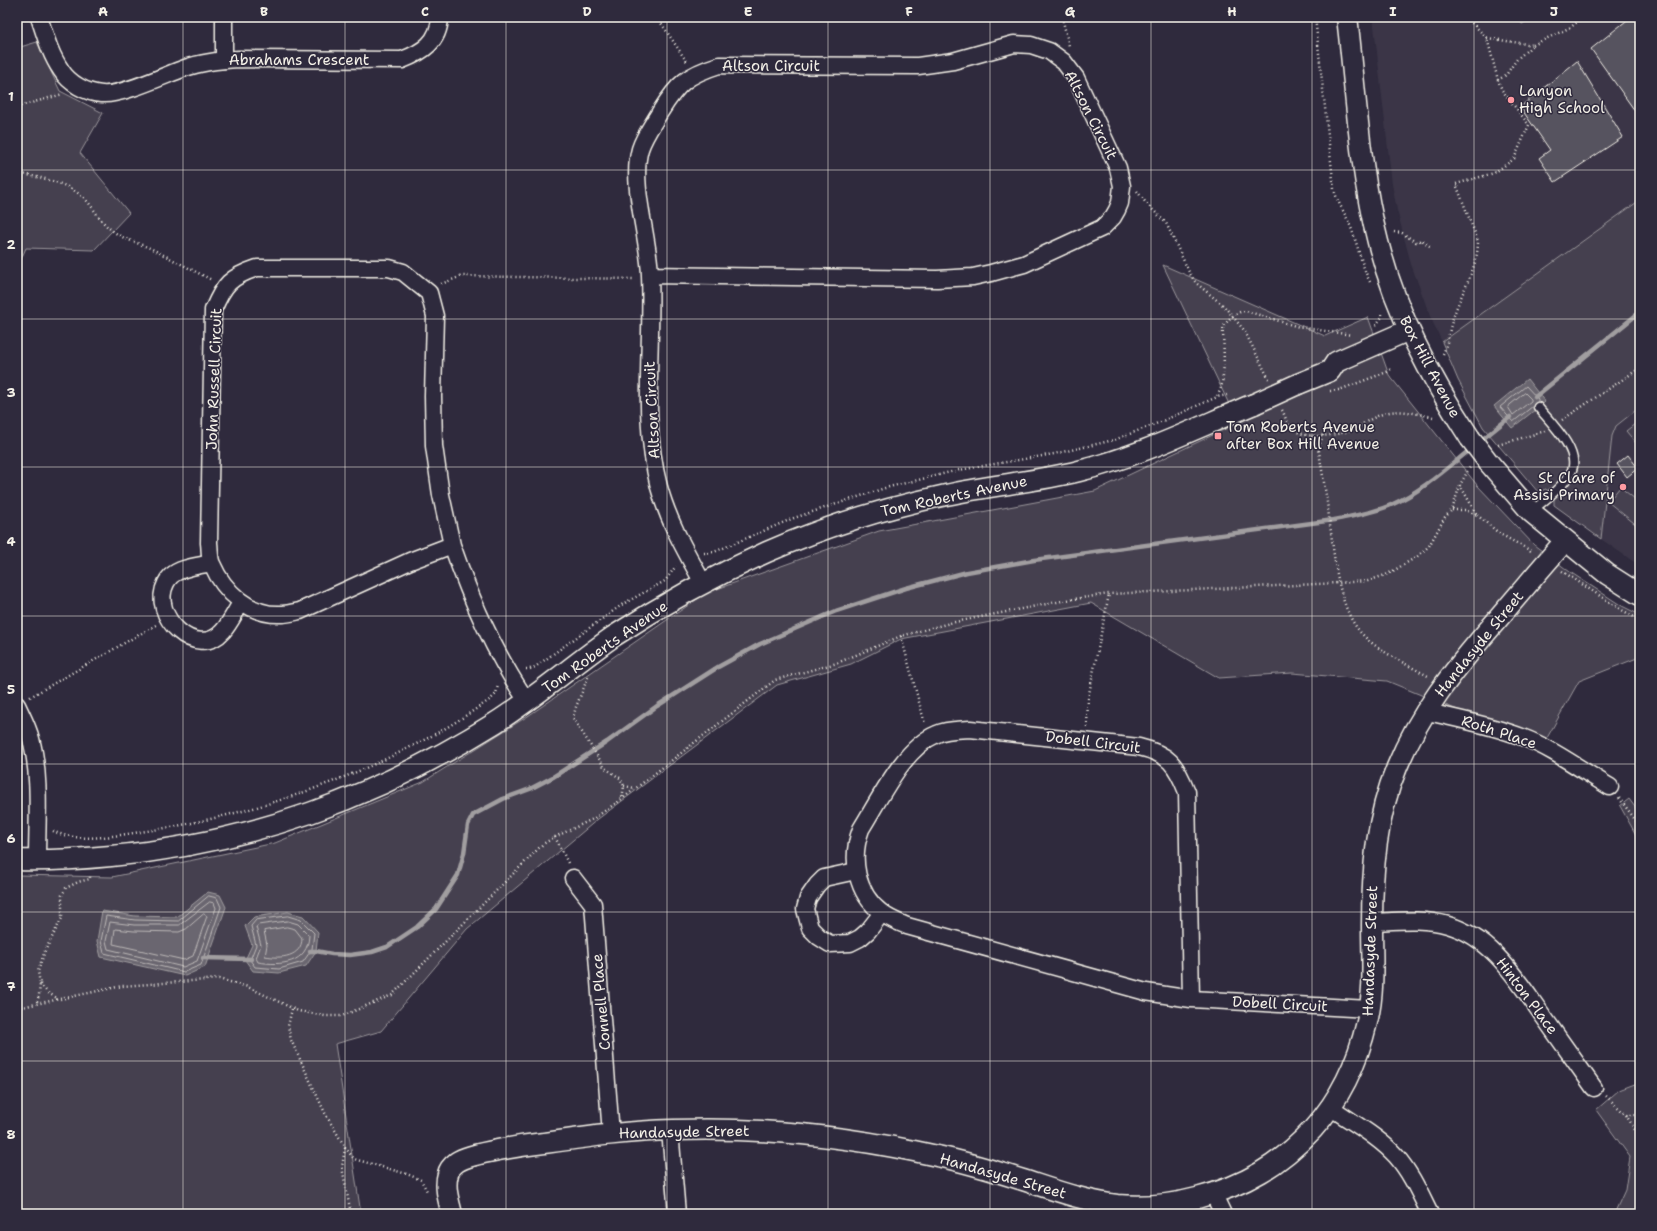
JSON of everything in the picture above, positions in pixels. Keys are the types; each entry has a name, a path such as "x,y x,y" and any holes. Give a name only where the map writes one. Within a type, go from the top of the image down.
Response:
{"street":[{"name":"Abrahams Crescent","path":"39,17 53,57 62,72 87,91 102,94 116,93 188,67 224,60 402,60 419,54 426,48 432,41 440,24 440,17"},
{"path":"224,17 224,60"},
{"name":"Box Hill Avenue","path":"1347,17 1363,160 1372,215 1378,242 1393,290 1412,336 1446,400 1470,438 1485,459 1531,512 1607,574 1640,595"},
{"name":"Altson Circuit","path":"650,275 937,279 973,277 991,274 1024,264 1102,228 1113,217 1120,203 1122,186 1118,168 1076,78 1064,62 1049,51 1032,45 1014,44 953,62 918,66 720,65 699,71 682,82 669,97 643,140 636,175 650,275 649,408 651,447 659,486 666,506 682,544 703,583"},
{"name":"John Russell Circuit","path":"429,293 403,272 389,268 257,268 240,274 232,279 224,288 220,293 213,310 209,543 212,563 227,590 241,603 261,612 281,614 300,611 410,561 452,545"},
{"path":"429,293 435,316 433,396 434,446 441,495 452,545 466,586 484,625 499,656 527,701"},
{"name":"Tom Roberts Avenue","path":"17,860 75,860 150,853 187,847 258,830 327,808 398,778 431,761 496,722 614,637 672,600 769,551 838,524 874,513 947,494 1076,472 1127,457 1177,438 1330,371 1336,362 1412,336"},
{"name":"Handasyde Street","path":"452,1214 447,1192 448,1170 456,1162 467,1157 537,1144 611,1134 670,1130 747,1130 824,1136 863,1141 940,1157 1018,1178 1076,1197 1117,1205 1157,1205 1195,1199 1248,1180 1294,1149 1319,1122 1344,1085 1355,1061 1370,1009 1373,966 1372,922 1374,857 1382,812 1395,770 1413,730 1424,711 1456,668 1565,541"},
{"path":"212,563 178,571 170,577 162,591 163,609 172,626 193,640 204,641 215,638 223,632 241,603"},
{"path":"20,702 31,740 36,770 37,861"},
{"name":"Roth Place","path":"1424,711 1488,726 1523,737 1540,745 1610,787"},
{"name":"Dobell Circuit","path":"1192,999 1187,792 1178,770 1167,758 1154,750 1139,747 970,729 947,731 930,737 918,745 903,761 861,829 858,838 855,860 856,871 863,890 875,906 890,919 914,928 1146,992 1192,999 1370,1009"},
{"path":"856,871 824,878 817,885 808,898 805,909 810,928 819,937 830,944 850,942 860,938 868,931 882,913"},
{"name":"Connell Place","path":"573,878 593,904 611,1134"},
{"name":"Hinton Place","path":"1372,922 1424,921 1448,925 1471,935 1493,951 1511,970 1594,1088"},
{"path":"1330,1106 1396,1156 1409,1173 1430,1214"},
{"path":"670,1130 677,1214"},
{"path":"1213,1193 1223,1214"}],"lane":[{"path":"1531,512 1563,483 1572,470 1573,458 1567,443 1538,408"}],"path":[{"path":"657,17 696,74"},
{"path":"1062,17 1070,53"},
{"path":"1315,17 1334,188 1336,196 1350,226 1364,272 1372,286"},
{"path":"1443,354 1453,318 1475,264 1478,251 1478,241 1456,184 1494,173 1514,159 1529,125 1502,90 1487,38 1466,17"},
{"path":"1498,80 1506,75 1517,59 1533,45 1571,27 1583,17"},
{"path":"1487,38 1533,45"},
{"path":"17,107 72,91 76,84"},
{"path":"17,173 42,178 67,186 79,194 88,203 102,222 113,232 123,238 151,249 224,288"},
{"path":"1137,191 1146,203 1166,223 1190,274 1196,283 1224,306 1244,330 1269,380"},
{"path":"429,293 443,283 462,276 642,279 650,275"},
{"path":"1371,330 1382,317 1383,306"},
{"path":"1217,397 1220,393 1223,376 1223,328 1226,322 1241,311 1246,310 1299,327 1357,336 1351,340"},
{"path":"17,1008 58,998 122,986 220,979 248,987 292,1009 325,1016 342,1016 392,994 543,844 593,819 622,799 775,680 837,663 901,636 950,623 1067,600 1109,594 1368,581 1388,574 1418,556 1430,546 1445,517 1452,510 1460,485 1468,468 1485,459 1498,445 1543,432 1640,368"},
{"path":"1325,392 1339,390 1387,372 1391,369"},
{"path":"1281,406 1290,426 1299,434 1311,436 1336,434 1351,430 1373,418 1391,412 1411,412 1433,417"},
{"path":"1323,435 1319,446 1319,452 1338,583 1351,617 1366,638 1388,654 1429,677"},
{"path":"1311,436 1319,452"},
{"path":"1452,510 1465,510 1477,515 1460,485"},
{"path":"1085,741 1088,700 1109,594"},
{"path":"20,702 168,618"},
{"path":"901,636 926,730 930,737"},
{"path":"589,674 573,718 605,768 620,778 624,786 622,799"},
{"path":"624,786 635,788"},
{"path":"1610,787 1640,826"},
{"path":"555,837 566,857 573,878"},
{"path":"36,1003 39,995 40,984 38,971 45,951 62,918 62,895 66,888 78,882 90,879"},
{"path":"40,984 48,993 58,998"},
{"path":"292,1009 288,1026 291,1040 326,1114 345,1147 354,1159 407,1174 421,1180 429,1195"},
{"path":"1594,1088 1611,1100 1626,1115 1640,1138"},
{"path":"1626,1115 1640,1115"},
{"path":"345,1147 342,1167 351,1214"},
{"path":"1636,1214 1640,1206"}],"shaded area":[{"name":"Lanyon High School","path":"1373,17 1640,17 1640,200 1442,342 1430,316 1411,264 1397,210 1392,184"},
{"path":"1517,17 1534,17 1522,24"},
{"path":"37,42 60,91 103,113 80,153 129,213 94,250 26,248 17,268 17,48"},
{"path":"1640,200 1640,407 1616,426 1612,436 1601,539 1554,505 1554,499 1546,489 1538,492 1483,427 1458,380 1442,342"},
{"path":"1163,265 1325,336 1368,317 1389,375 1477,485 1534,545 1570,572 1622,606 1640,615 1640,659 1637,658 1579,681 1543,745 1387,681 1292,673 1219,678 1091,603 901,639 851,664 777,685 598,819 467,929 381,1031 335,1044 361,1214 17,1214 17,875 112,877 275,843 423,782 528,716 706,593 879,531 1095,491 1238,423"},
{"name":"St Clare of Assisi Primary","path":"1640,407 1640,566 1601,539 1612,436 1616,426"},
{"path":"1640,420 1640,448 1626,431"},
{"path":"1620,487 1640,503 1639,527 1608,502"},
{"path":"1629,799 1640,814 1640,842 1620,806"},
{"path":"1640,1082 1640,1214 1614,1214 1625,1190 1630,1157 1596,1110 1619,1090"}],"water":[{"path":"1527,379 1545,402 1512,428 1494,406"},
{"path":"208,892 220,895 226,907 205,967 185,976 101,957 97,941 102,911 135,916 177,917"},
{"path":"288,912 303,916 318,932 316,951 306,966 279,973 253,971 245,960 252,945 245,926 254,917"}],"building":[{"path":"1631,17 1640,17 1640,118 1591,49"},
{"path":"1577,61 1623,137 1555,182 1539,158 1550,150 1520,107"},
{"path":"1628,455 1638,468 1627,477 1617,464"}],"waterway":[{"path":"1535,397 1640,312"},
{"path":"1479,442 1510,417"},
{"path":"310,951 350,955 372,952 387,947 417,927 436,909 458,875 464,853 468,825 473,815 503,799 530,789 553,777 607,742 657,706 718,667 760,644 836,611 906,588 967,572 1034,560 1334,520 1370,512 1384,508 1413,494 1433,480 1472,448"},
{"path":"203,958 251,959"}],"place":[{"name":"Lanyon High School","path":"1511,100"},
{"name":"Tom Roberts Avenue after Box Hill Avenue","path":"1218,436"},
{"name":"St Clare of Assisi Primary","path":"1623,487"}]}
